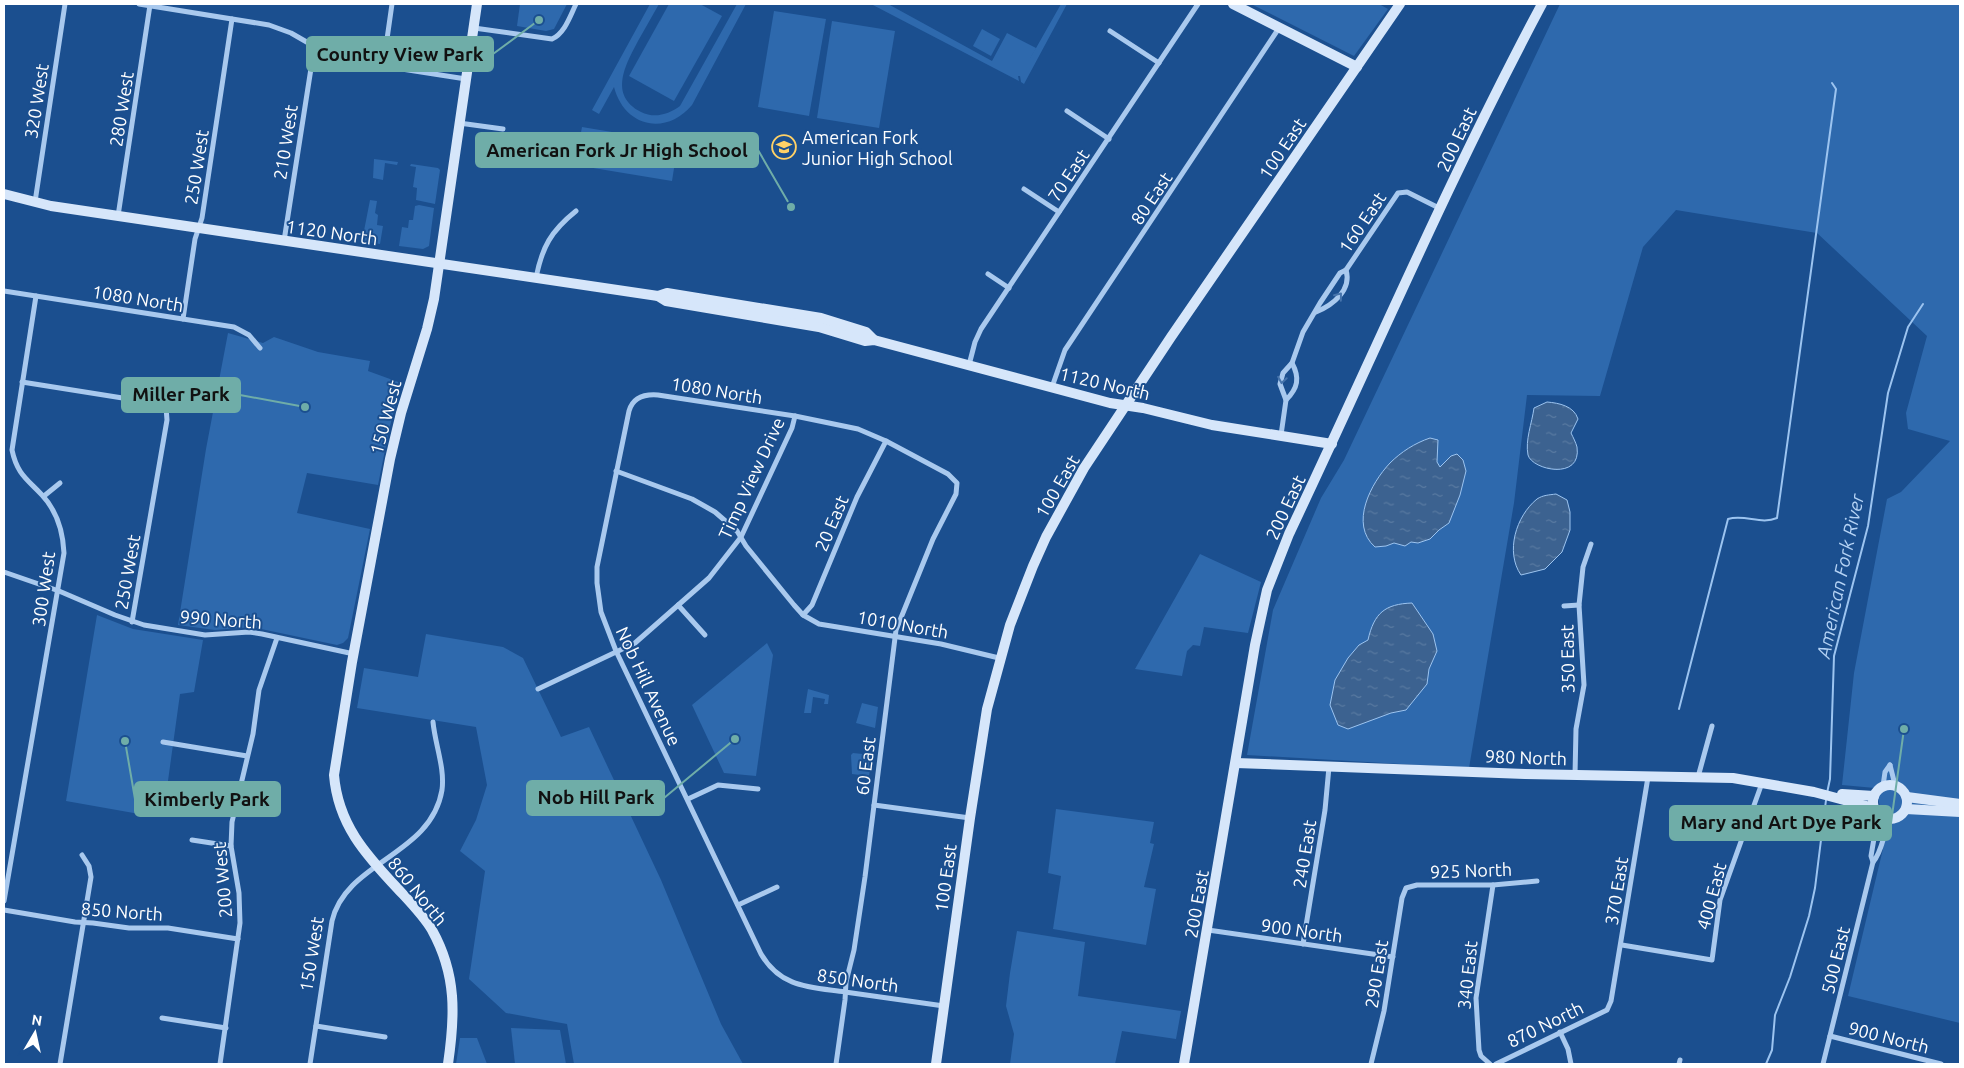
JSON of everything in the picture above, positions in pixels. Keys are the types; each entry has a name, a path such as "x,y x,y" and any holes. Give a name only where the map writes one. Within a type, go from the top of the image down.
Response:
{"street":[{"name":"320 West","path":"34,203 65,4"},
{"path":"139,4 281,29 301,38 318,49 344,60 466,79"},
{"path":"383,67 392,4"},
{"name":"150 West","path":"353,835 341,811 336,794 334,775 390,460 401,414 431,314 477,4"},
{"path":"473,28 552,39 558,36 576,4"},
{"name":"70 East","path":"969,365 978,335 1198,4"},
{"path":"1233,4 1357,67"},
{"name":"100 East","path":"936,1064 985,717 999,658 1021,595 1046,537 1084,468 1400,4"},
{"name":"200 East","path":"1184,1064 1255,645 1267,590 1289,534 1441,209 1512,60 1542,4"},
{"name":"280 West","path":"118,217 150,6"},
{"name":"250 West","path":"183,319 195,239 202,218 232,19"},
{"name":"80 East","path":"1052,387 1066,350 1280,28"},
{"path":"1110,31 1159,63"},
{"name":"210 West","path":"284,242 312,62 318,49"},
{"path":"1067,111 1109,139"},
{"path":"459,123 503,129"},
{"path":"1024,189 1059,212"},
{"name":"160 East","path":"1281,436 1286,400 1280,384 1282,373 1292,363 1297,344 1303,332 1340,273 1346,270 1398,193 1402,192 1413,195 1441,209"},
{"name":"1120 North","path":"4,194 34,203 118,217 658,296 667,293 821,318 866,332 874,340 1110,404 1212,425 1332,444"},
{"path":"536,278 539,260 548,242 560,224 576,212"},
{"name":"160 East","path":"1316,312 1327,308 1341,295 1347,282 1346,270"},
{"path":"988,274 1009,288"},
{"name":"1080 North","path":"4,291 234,327 249,335 260,348"},
{"name":"300 West","path":"4,901 63,564 64,542 56,516 44,496 18,470 12,450 36,296"},
{"name":"160 East","path":"1286,400 1293,394 1298,382 1292,363"},
{"name":"250 West","path":"22,382 154,404 166,408 167,420 132,622"},
{"name":"1080 North","path":"638,398 650,394 658,395 795,416 858,429 886,441 948,474 957,483"},
{"name":"Nob Hill Avenue","path":"638,398 633,402 629,411 598,556 597,583 601,612 616,652 761,954 772,970"},
{"name":"Timp View Drive","path":"538,688 640,639 716,571 741,537 792,428 795,416"},
{"name":"20 East","path":"804,615 812,605 857,497 886,441"},
{"path":"616,471 706,505 716,512 737,531 804,615"},
{"path":"44,496 60,482"},
{"name":"60 East","path":"836,1064 845,992 854,950 897,626 930,547 956,494 957,483"},
{"name":"350 East","path":"1575,775 1576,729 1584,685 1579,606 1584,567 1591,544"},
{"name":"990 North","path":"4,572 59,591 132,622 195,634 212,635 249,632 354,654"},
{"path":"678,605 705,635"},
{"path":"1564,606 1579,606"},
{"name":"1010 North","path":"804,615 819,624 941,644 999,658"},
{"name":"200 West","path":"220,1064 238,939 240,905 231,846 233,814 253,734 259,690 277,638"},
{"name":"150 West","path":"310,1064 335,910 343,897 370,870 418,836 429,822 437,807 442,781 432,722"},
{"path":"1698,777 1712,726"},
{"path":"163,742 247,756"},
{"name":"980 North","path":"1236,763 1575,775 1732,778 1840,796 1874,796"},
{"path":"1890,765 1895,785 1904,792 1906,809 1900,816 1891,819 1876,812 1874,796 1882,786 1885,772 1890,765"},
{"name":"240 East","path":"1303,944 1326,798 1329,767"},
{"name":"370 East","path":"1607,1010 1611,1001 1622,945 1648,776"},
{"name":"400 East","path":"1622,945 1712,960 1720,900 1762,782"},
{"path":"688,799 718,785 758,789"},
{"path":"1882,786 1895,785"},
{"name":"980 North","path":"1840,796 1876,812"},
{"path":"1906,797 1960,804"},
{"path":"874,804 970,818"},
{"path":"1906,809 1960,812"},
{"name":"500 East","path":"1873,862 1876,812"},
{"name":"500 East","path":"1823,1064 1873,862 1886,827 1891,819"},
{"name":"860 North","path":"353,835 432,930 449,972 453,999 454,1014 448,1064"},
{"path":"192,840 231,846"},
{"path":"60,1064 91,877 89,866 82,854"},
{"name":"925 North","path":"1406,888 1417,885 1493,885 1537,881"},
{"name":"340 East","path":"1490,1064 1479,1050 1476,998 1493,885"},
{"path":"738,906 777,887"},
{"name":"290 East","path":"1371,1064 1384,1011 1402,898 1406,888"},
{"name":"850 North","path":"4,910 129,928 168,928 238,939"},
{"name":"900 North","path":"1208,930 1392,957"},
{"name":"850 North","path":"772,970 794,984 944,1006"},
{"name":"870 North","path":"1496,1064 1607,1010"},
{"path":"162,1018 226,1028"},
{"path":"316,1026 385,1037"},
{"path":"1560,1032 1570,1056 1571,1064"},
{"name":"900 North","path":"1830,1036 1939,1064"}],"shaded area":[{"path":"520,4 567,4 554,29 546,31 517,26"},
{"path":"650,4 659,4 629,59 625,69 622,88 625,97 631,105 646,114 657,115 667,113 680,106 737,4 746,4 692,105 681,115 670,121 658,124 647,123 627,111 619,100 614,87 599,114 592,110"},
{"path":"669,4 700,4 722,16 674,101 629,76"},
{"path":"871,4 888,4 992,61 1007,33 1036,48 1027,64 1061,4 1067,4 1024,84 1021,82 1020,76 1018,76 1019,81"},
{"path":"1251,4 1379,4 1388,9 1354,56"},
{"path":"1560,4 1960,4 1960,1023 1848,996 1887,832 1875,788 1842,785 1854,673 1887,499 1901,492 1950,441 1908,429 1906,413 1927,336 1817,233 1676,210 1643,247 1600,396 1527,395 1514,503 1469,768 1247,755 1273,610 1321,498 1344,460"},
{"path":"774,11 826,19 809,116 758,107"},
{"path":"832,21 895,31 879,128 817,118"},
{"path":"982,29 1000,39 991,56 973,46"},
{"path":"582,127 678,143 672,181 575,165"},
{"path":"374,159 398,162 397,165 385,163 383,180 373,178"},
{"path":"411,164 438,168 440,170 435,204 416,200 417,188 413,187 416,167 410,166"},
{"path":"370,200 377,201 375,213 378,215 377,225 383,226 380,244 362,241"},
{"path":"415,206 434,208 429,246 423,249 399,246 402,227 408,228 409,220 413,220"},
{"path":"228,333 263,343 274,337 318,352 370,361 368,371 401,383 378,485 307,473 297,513 370,529 348,638 343,643 337,645 252,627 215,630 178,625 206,449"},
{"path":"1200,554 1261,582 1248,633 1204,627 1200,646 1193,645 1187,651 1182,676 1135,669"},
{"path":"97,615 133,629 203,640 194,692 180,694 167,788 149,789 145,815 66,801"},
{"path":"426,634 503,647 523,658 561,737 589,727 661,880 721,1024 743,1064 574,1064 567,1024 506,1013 469,979 485,871 460,851 476,820 487,785 476,727 357,708 364,668 418,677"},
{"path":"767,643 773,655 756,776 724,773 692,705"},
{"path":"808,689 829,695 828,704 824,704 825,699 813,697 811,713 804,713"},
{"path":"862,703 878,707 875,728 856,723"},
{"path":"853,753 872,755 869,776 852,774 851,755"},
{"path":"1056,809 1154,822 1150,843 1154,844 1144,887 1156,889 1146,945 1053,929 1061,876 1048,873"},
{"path":"1017,931 1085,942 1078,996 1181,1011 1176,1039 1122,1031 1115,1064 1010,1064 1014,1034 1006,1006"},
{"path":"511,1028 560,1030 566,1064 515,1064"},
{"path":"460,1038 477,1038 487,1064 456,1064"}],"water":[{"path":"1547,402 1561,404 1570,408 1578,419 1571,433 1577,447 1576,458 1572,465 1565,468 1547,468 1538,465 1528,455 1528,437 1534,408"},
{"path":"1430,438 1438,440 1437,462 1440,467 1451,456 1457,454 1463,460 1466,471 1460,495 1449,523 1430,539 1418,543 1411,542 1405,546 1394,543 1375,547 1367,538 1363,516 1370,492 1383,471 1394,459 1414,445"},
{"path":"1556,494 1567,500 1570,512 1570,530 1562,552 1545,569 1521,575 1516,566 1513,545 1518,524 1537,499"},
{"path":"1412,603 1433,634 1437,651 1429,669 1427,684 1406,710 1391,713 1348,729 1338,725 1330,705 1335,680 1348,658 1359,645 1368,640 1377,617 1382,612 1395,605"}],"waterway":[{"path":"1679,709 1728,519 1771,520 1777,518 1836,89 1832,83"},
{"name":"American Fork River","path":"1827,793 1830,779 1834,656 1868,526 1888,393 1908,327 1923,304"},
{"name":"American Fork River","path":"1766,1064 1772,1050 1775,1015 1790,977 1809,916 1815,888 1826,800"}],"place":[{"name":"Country View Park","path":"539,20"},
{"name":"American Fork Junior High School","path":"784,147"},
{"name":"American Fork Jr High School","path":"791,207"},
{"name":"Miller Park","path":"305,407"},
{"name":"Mary and Art Dye Park","path":"1904,729"},
{"name":"Nob Hill Park","path":"735,739"},
{"name":"Kimberly Park","path":"125,741"}]}
